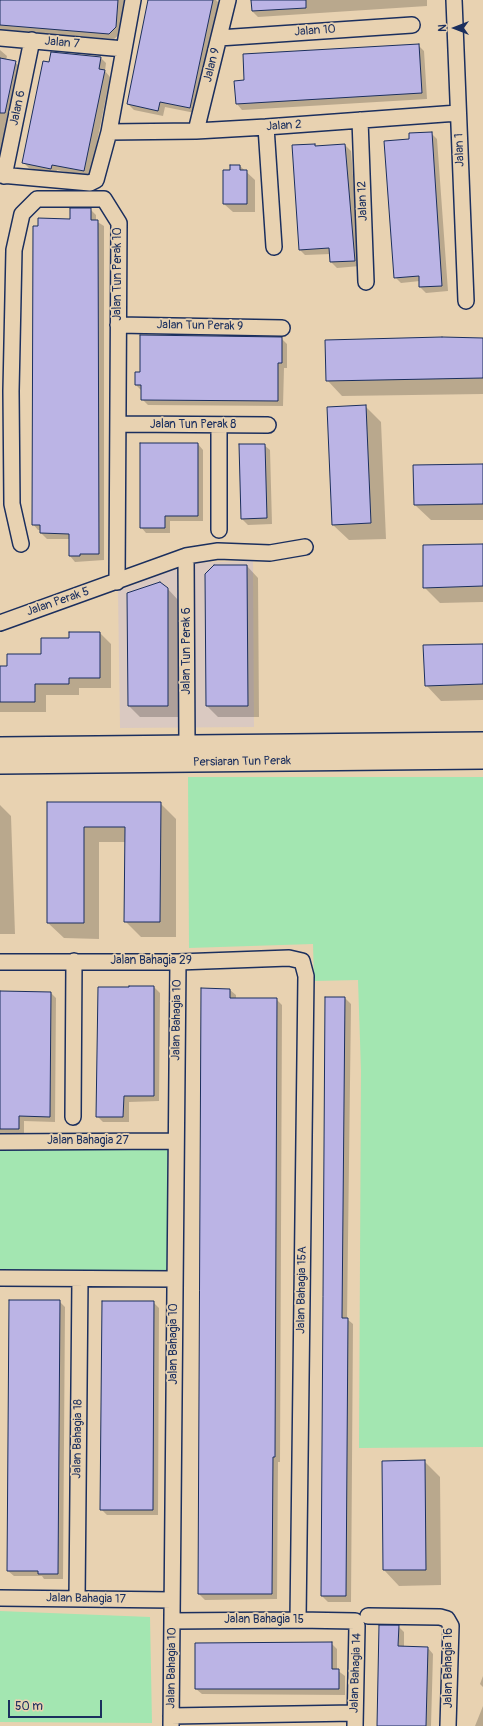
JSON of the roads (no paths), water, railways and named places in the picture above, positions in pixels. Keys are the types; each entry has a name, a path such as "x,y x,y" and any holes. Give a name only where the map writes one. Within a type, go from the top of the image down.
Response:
{"street":[{"path":"2,176 90,183 96,180 109,132 133,0"},
{"name":"Jalan 9","path":"196,131 228,0"},
{"name":"Jalan 1","path":"454,0 466,301"},
{"name":"Jalan 10","path":"219,38 412,25"},
{"name":"Jalan 7","path":"0,38 124,49"},
{"name":"Jalan 6","path":"2,176 32,40"},
{"name":"Jalan 2","path":"109,132 196,131 458,113"},
{"name":"Jalan 12","path":"360,120 366,282"},
{"path":"266,127 274,247"},
{"name":"Jalan Tun Perak 10","path":"21,544 12,504 11,391 14,250 22,214 37,199 104,199 119,223 117,582"},
{"name":"Jalan Tun Perak 9","path":"118,325 282,328"},
{"name":"Jalan Tun Perak 8","path":"119,424 268,425"},
{"path":"219,425 219,530"},
{"name":"Jalan Perak 5","path":"0,623 186,556 218,551 270,553 305,547"},
{"name":"Jalan Tun Perak 6","path":"186,556 187,746"},
{"name":"Persiaran Tun Perak","path":"0,747 483,742"},
{"name":"Persiaran Tun Perak","path":"0,764 483,759"},
{"name":"Jalan Bahagia 29","path":"0,962 178,962 289,958 302,961"},
{"path":"73,1117 74,961"},
{"name":"Jalan Bahagia 15A","path":"298,1620 306,976 302,961"},
{"name":"Jalan Bahagia 10","path":"171,1721 178,962"},
{"name":"Jalan Bahagia 27","path":"0,1142 176,1141"},
{"path":"0,1278 175,1279"},
{"name":"Jalan Bahagia 18","path":"77,1599 80,1279"},
{"name":"Jalan Bahagia 17","path":"0,1598 172,1600"},
{"name":"Jalan Bahagia 16","path":"362,1618 440,1617 447,1619 450,1626 448,1726"},
{"name":"Jalan Bahagia 15","path":"172,1621 362,1618"},
{"name":"Jalan Bahagia 14","path":"355,1720 357,1626 362,1618"},
{"path":"171,1721 355,1720"}]}
